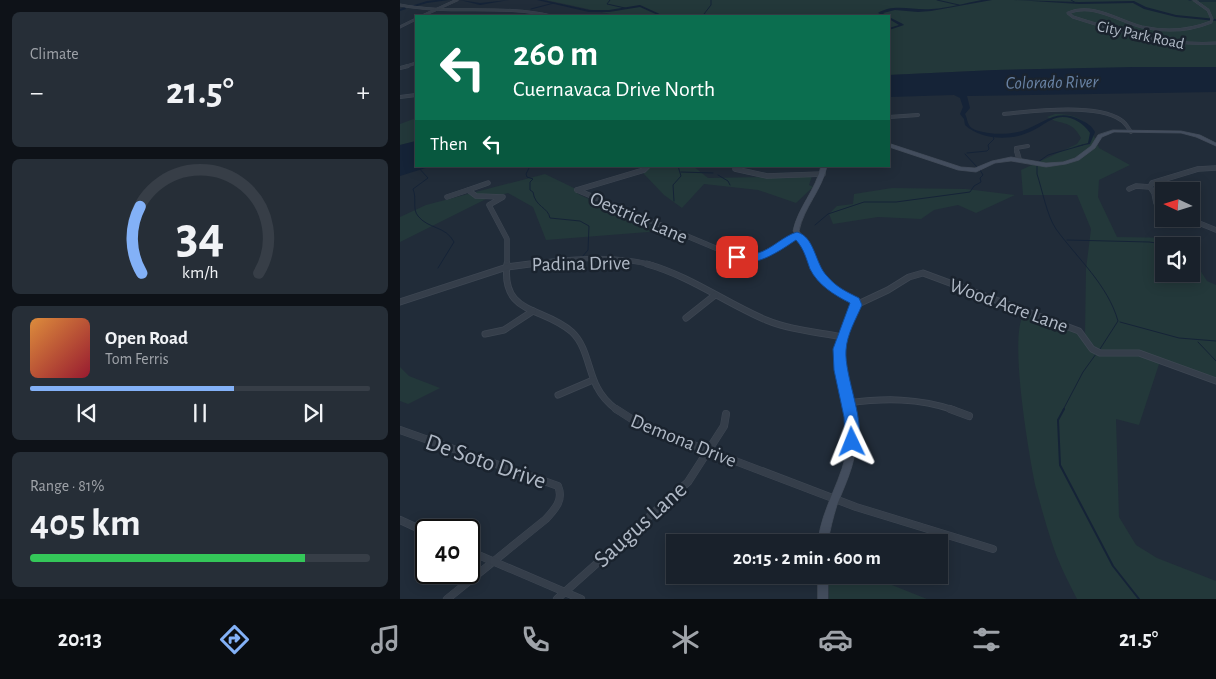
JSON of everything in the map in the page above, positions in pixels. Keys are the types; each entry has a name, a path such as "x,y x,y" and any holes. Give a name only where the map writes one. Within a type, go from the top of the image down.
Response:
{"street":[{"path":"424,15 457,0"},
{"name":"City Park Road","path":"1194,0 1208,10 1212,20 1198,27 1156,29 1140,27 1093,10 1076,9 1068,13 1073,17 1123,33 1185,44 1216,44"},
{"path":"400,5 438,9 518,9 546,15"},
{"path":"400,27 415,20"},
{"path":"400,68 415,63"},
{"path":"400,97 415,94"},
{"path":"1004,114 1053,109 1104,114 1124,122 1130,132"},
{"path":"890,117 918,115"},
{"path":"890,145 963,170 976,170 999,161 1019,159 1052,165 1072,161 1093,147 1103,134 1112,132 1187,132 1216,145"},
{"path":"1019,159 1016,148 1028,146"},
{"name":"Oestrick Lane","path":"647,167 633,174 577,190 737,257 751,259 767,254 797,235"},
{"path":"742,167 742,172"},
{"path":"1150,187 1152,183 1193,170 1216,168"},
{"path":"735,169 742,172 770,176 823,170"},
{"path":"823,170 796,226 797,235 807,247 816,270 822,279 837,292 852,298 856,305 842,337 839,349 839,360 852,429 850,457 846,472 834,499 824,534"},
{"path":"447,197 488,183"},
{"path":"1129,189 1136,186 1150,187"},
{"path":"1150,187 1155,198"},
{"name":"Demona Drive","path":"468,190 472,195 478,197 503,197 489,205 507,239 507,287 512,296 522,305 560,323 575,335 584,350 593,380 603,397 630,419 710,452 878,515 993,549"},
{"path":"1200,224 1216,230"},
{"name":"Padina Drive","path":"400,302 507,267 549,261 631,260 666,269 756,316 780,325 842,337"},
{"name":"Wood Acre Lane","path":"856,305 890,288 905,278 916,273 923,273 1079,331 1092,349 1100,353 1139,353 1216,381"},
{"path":"686,318 715,295"},
{"path":"486,334 492,335 501,332 533,311"},
{"path":"558,394 593,380"},
{"path":"848,403 892,398 914,399 969,416"},
{"name":"Saugus Lane","path":"557,599 680,490 692,477 710,452 724,426 726,414"},
{"name":"De Soto Drive","path":"400,430 558,486 562,495 554,511 447,599"},
{"path":"400,520 415,527"},
{"path":"480,556 581,599"},
{"path":"823,584 823,599"}],"green space":[{"path":"546,0 1216,0 1216,67 996,70 890,75 890,15 615,15"},
{"path":"1055,114 1065,114 1079,118 1089,127 1099,148 1130,165 1099,180 1098,197 1117,237 1155,238 1155,282 1200,282 1200,270 1207,281 1216,285 1216,378 1161,358 1139,425 1116,419 1119,517 1136,545 1157,558 1216,581 1216,599 1077,599 1052,543 1036,488 1025,425 1019,369 1018,344 1020,324 1025,313 1079,334 1085,334 1086,269 1091,229 1077,195 1023,195 1021,170 1077,144 1081,138 1070,125 1047,117"},
{"path":"415,118 415,141 400,145 400,124"},
{"path":"650,167 694,167 708,178 812,176 809,185 813,187 796,203 758,190 704,184 682,208 664,195 643,173"},
{"path":"545,174 576,189 574,191 580,195 661,231 546,240 533,207 508,193 486,199 400,242 400,217 426,205"},
{"path":"892,188 966,189 1015,195 976,213 958,205 934,210 921,219 878,217 833,224 829,214 837,206 853,204 854,194"},
{"path":"400,367 409,376 440,388 408,404 400,401"},
{"path":"828,584 890,584 927,599 829,599"}],"water":[{"name":"Colorado River","path":"1216,67 1216,92 967,96 970,108 965,114 968,124 973,129 983,132 997,134 1022,131 1050,118 1064,115 1081,120 1095,132 1090,144 1073,147 1088,143 1090,133 1083,125 1068,117 1057,118 1020,136 994,137 978,133 965,125 964,119 960,114 963,107 960,98 954,95 890,97 890,75 996,70"},
{"path":"415,141 415,167 429,167 400,176 400,145"}],"waterway":[{"path":"410,7 427,2 447,0"},
{"path":"462,0 480,4 507,0"},
{"path":"539,0 589,11 609,11 640,6 660,15"},
{"path":"610,0 607,4 625,8"},
{"path":"708,15 704,14 711,5 711,0"},
{"path":"937,0 959,5"},
{"path":"884,15 880,13 890,9 931,10 990,0"},
{"path":"1016,0 1079,3 1134,2 1145,8 1176,16 1216,20"},
{"path":"1071,0 1076,3"},
{"path":"1199,1 1216,1"},
{"path":"531,9 554,3"},
{"path":"400,10 405,8"},
{"path":"890,19 902,25 890,29"},
{"path":"967,153 987,151 989,149 988,145 994,139 993,136"},
{"path":"1038,162 1048,155 1083,145"},
{"path":"965,154 977,167"},
{"path":"1037,165 1037,174 1053,224 1100,284 1118,321 1100,349"},
{"path":"418,167 428,178 413,189 416,213 422,220 446,233 454,242 438,268"},
{"path":"674,201 673,185 681,176 678,167"},
{"path":"529,168 526,174 527,177 533,179 530,182 530,190 533,192 536,201 547,211 550,218 580,221 589,226 588,250 582,257"},
{"path":"815,225 828,214 864,202 896,202 970,192 974,186 981,182 980,178 983,175 980,170"},
{"path":"681,172 713,173"},
{"path":"718,175 728,181 730,185"},
{"path":"1067,240 1155,243"},
{"path":"1120,322 1179,338 1216,341"},
{"path":"1198,342 1216,361"},
{"path":"1063,410 1083,372 1096,354"},
{"path":"1064,409 1058,420 1060,465 1113,566 1139,599"}],"route":[{"path":"737,257 751,259 767,254 797,235 811,253 816,270 822,279 837,292 855,301 854,312 847,323 839,349 840,370 851,417 852,442"}]}
